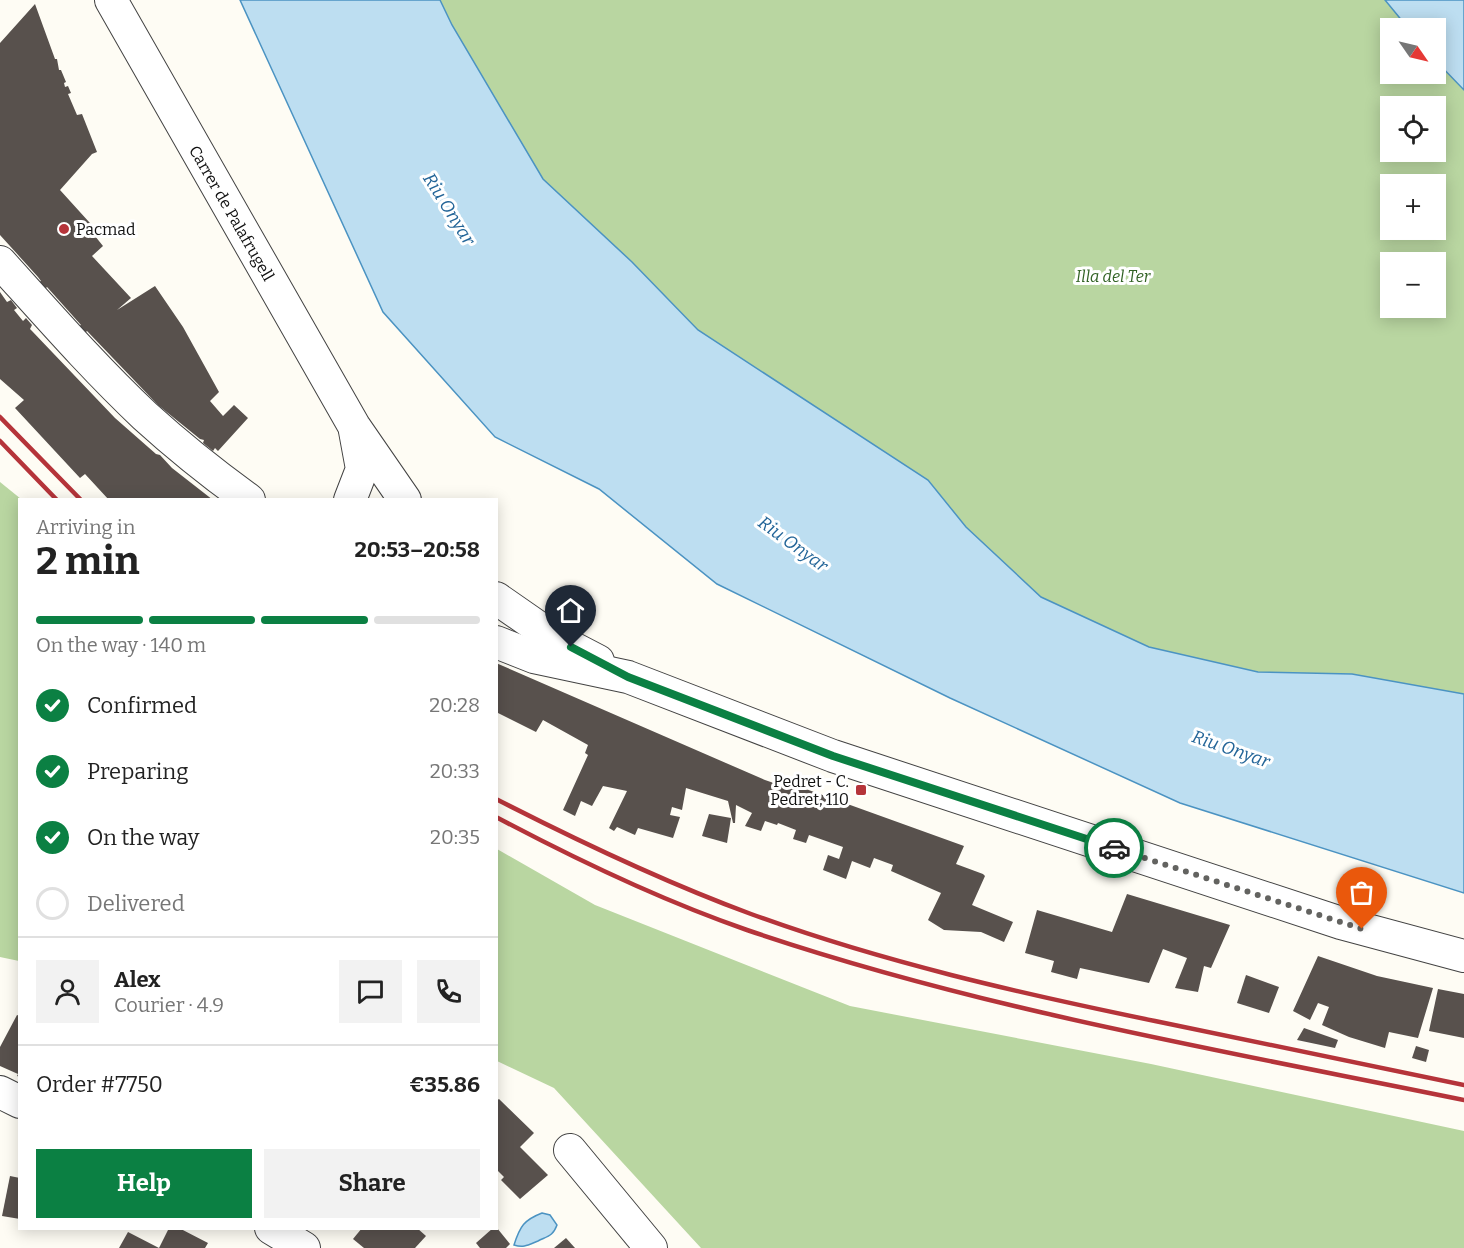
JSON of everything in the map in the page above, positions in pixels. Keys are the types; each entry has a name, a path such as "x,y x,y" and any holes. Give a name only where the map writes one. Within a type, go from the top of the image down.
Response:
{"street":[{"name":"Carrer de Palafrugell","path":"111,0 354,426 404,498"},
{"path":"0,262 145,416 246,498"},
{"name":"Carrer de Palafrugell","path":"351,498 362,469 354,426"},
{"path":"498,599 552,637 628,677 844,760 1341,923 1464,956"},
{"path":"498,643 534,657 628,677"},
{"path":"0,1092 18,1101"},
{"path":"570,1150 651,1248"},
{"path":"274,1230 304,1248"}],"green space":[{"name":"Illa del Ter","path":"440,0 1385,0 1400,18 1380,18 1380,84 1446,84 1446,71 1464,90 1464,694 1352,674 1258,672 1149,647 1041,597 966,527 928,480 698,330 632,262 543,180 452,25"},
{"path":"0,482 20,498 18,961 0,957"},
{"path":"498,850 595,905 850,1006 1151,1064 1464,1131 1464,1248 701,1248 554,1088 498,1061"}],"water":[{"name":"Riu Onyar","path":"240,0 440,0 452,25 543,179 632,262 698,330 928,480 966,527 1041,597 1149,647 1258,672 1352,674 1464,694 1464,893 1180,803 950,698 717,584 599,489 495,437 383,312"},
{"path":"1385,0 1464,0 1464,90 1446,71 1446,18 1400,18"},
{"path":"542,1213 550,1215 557,1225 552,1234 529,1245 514,1245 524,1224"}],"building":[{"path":"35,4 55,59 57,59 59,70 66,82 65,87 68,86 71,93 68,94 77,115 82,114 97,152 92,154 60,190 99,233 95,236 103,246 92,256 131,298 117,310 155,286 183,327 219,392 210,401 223,416 234,405 248,418 218,451 215,448 213,451 203,443 204,440 158,405 87,331 85,333 79,326 81,325 47,287 45,289 38,277 0,235 0,43"},
{"path":"0,292 7,302 11,300 17,308 14,310 23,321 26,318 32,325 30,329 115,418 210,498 107,498 85,474 80,478 15,408 24,400 0,379"},
{"path":"498,664 765,780 791,789 792,784 964,846 956,864 985,876 972,905 1013,922 1004,942 981,932 944,930 928,920 941,893 891,871 893,865 874,858 870,868 852,861 846,879 823,870 828,855 839,859 843,847 809,835 806,843 793,839 796,830 778,823 777,825 765,821 761,831 745,826 752,813 736,805 735,823 733,823 728,801 686,788 682,810 672,807 670,815 680,817 673,838 638,828 635,835 617,827 614,831 609,828 627,791 603,786 592,806 581,801 575,816 563,810 588,755 585,753 588,745 543,720 536,732 498,713"},
{"path":"709,814 731,818 727,843 702,836"},
{"path":"1127,894 1230,925 1211,968 1204,966 1198,992 1175,988 1187,958 1163,949 1149,983 1080,968 1077,979 1051,972 1054,961 1025,953 1037,910 1112,932"},
{"path":"1318,956 1377,976 1433,988 1418,1038 1389,1032 1385,1048 1349,1037 1322,1025 1329,1007 1318,1003 1310,1020 1293,1011"},
{"path":"1246,975 1279,987 1269,1013 1237,1003"},
{"path":"1438,989 1464,994 1464,1038 1429,1031"},
{"path":"18,1015 18,1074 0,1066 0,1047"},
{"path":"1304,1028 1338,1040 1335,1048 1297,1040"},
{"path":"1416,1046 1429,1050 1426,1062 1412,1058"},
{"path":"498,1100 534,1133 520,1147 548,1175 520,1199 501,1180 504,1177 498,1171"},
{"path":"10,1176 18,1178 18,1219 2,1216"},
{"path":"498,1229 510,1244 506,1248 480,1248 476,1243 491,1230"},
{"path":"168,1230 183,1230 208,1243 205,1248 159,1248"},
{"path":"360,1230 419,1230 426,1236 415,1248 364,1248 353,1239"},
{"path":"128,1232 159,1248 119,1248"},
{"path":"566,1238 575,1248 554,1248"}],"railway":[{"path":"0,417 79,498"},
{"path":"0,441 55,498"},
{"path":"498,800 686,889 751,914 850,947 951,975 1053,999 1464,1085"},
{"path":"498,818 588,864 682,906 747,930 835,958 1013,1006 1193,1046 1464,1100"}],"way so far":[{"path":"1114,848 1362,929"}],"place":[{"name":"Pacmad","path":"64,229"},
{"name":"Pedret - C. Pedret, 110","path":"861,790"}],"route":[{"path":"571,647 628,677 833,756 1114,848"}]}
